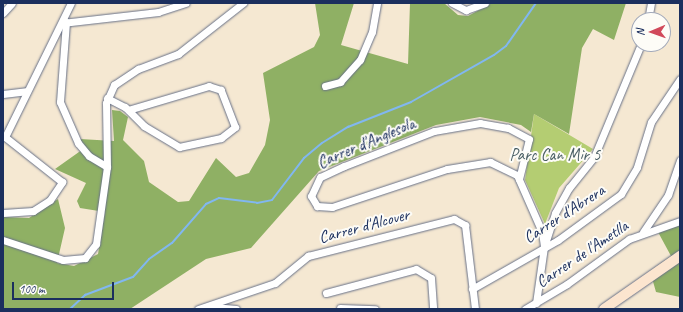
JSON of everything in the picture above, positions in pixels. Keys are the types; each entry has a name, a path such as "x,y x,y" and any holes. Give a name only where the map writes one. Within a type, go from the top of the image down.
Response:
{"street":[{"path":"3,13 12,3"},
{"path":"3,213 33,211 50,200 62,182 4,138 26,91 63,23 71,3"},
{"path":"63,23 158,12 186,3"},
{"path":"3,240 62,260 85,258 96,244 107,167 107,98 127,74 178,54 243,3"},
{"path":"326,86 340,82 360,60 372,32 377,3"},
{"path":"452,3 471,10 485,3"},
{"path":"63,23 60,102 78,143 89,156 107,167"},
{"path":"536,303 544,247 563,196 597,152 638,52"},
{"name":"Carrer d'Abrera","path":"472,289 544,247 621,194 637,167 651,122 680,79"},
{"path":"107,98 128,110 162,139 179,147 221,138 235,127 221,90 209,86 128,110"},
{"path":"3,94 26,91"},
{"name":"Carrer d'Anglesola","path":"519,179 529,139 508,128 480,123 438,130 344,166 320,177 311,196 317,206 332,207 447,169 484,162 506,168 519,179 542,232 544,247"},
{"path":"642,233 668,195 680,160"},
{"name":"Carrer d'Alcover","path":"198,309 283,279 308,256 454,220 465,225 475,309"},
{"name":"Carrer de l'Ametlla","path":"525,309 642,233 680,221"},
{"path":"604,309 680,256"},
{"path":"326,293 416,269 431,278 433,309"},
{"path":"208,306 236,309"},
{"path":"340,308 374,309"}],"green space":[{"path":"315,3 354,3 341,45 408,64 410,3 444,3 458,15 468,16 492,3 626,3 614,40 593,29 582,48 569,134 534,114 531,132 521,125 480,117 436,125 319,171 251,248 206,259 130,309 3,309 3,217 29,218 58,199 65,228 57,263 74,266 98,254 105,212 80,208 77,201 86,183 55,169 86,147 80,139 114,141 112,110 120,111 128,117 123,140 144,161 149,182 178,202 189,201 216,158 236,177 249,173 265,145 270,120 263,73 314,47 320,35"},
{"name":"Parc Can Mir 5","path":"534,114 593,149 559,188 545,224 525,180"},
{"path":"680,225 680,297 656,292 650,271 671,256 658,232"}],"waterway":[{"path":"70,309 85,295 133,277 149,259 172,243 206,204 219,198 257,203 272,200 304,158 322,143 348,127 411,102 494,55 506,46 536,3"}]}
